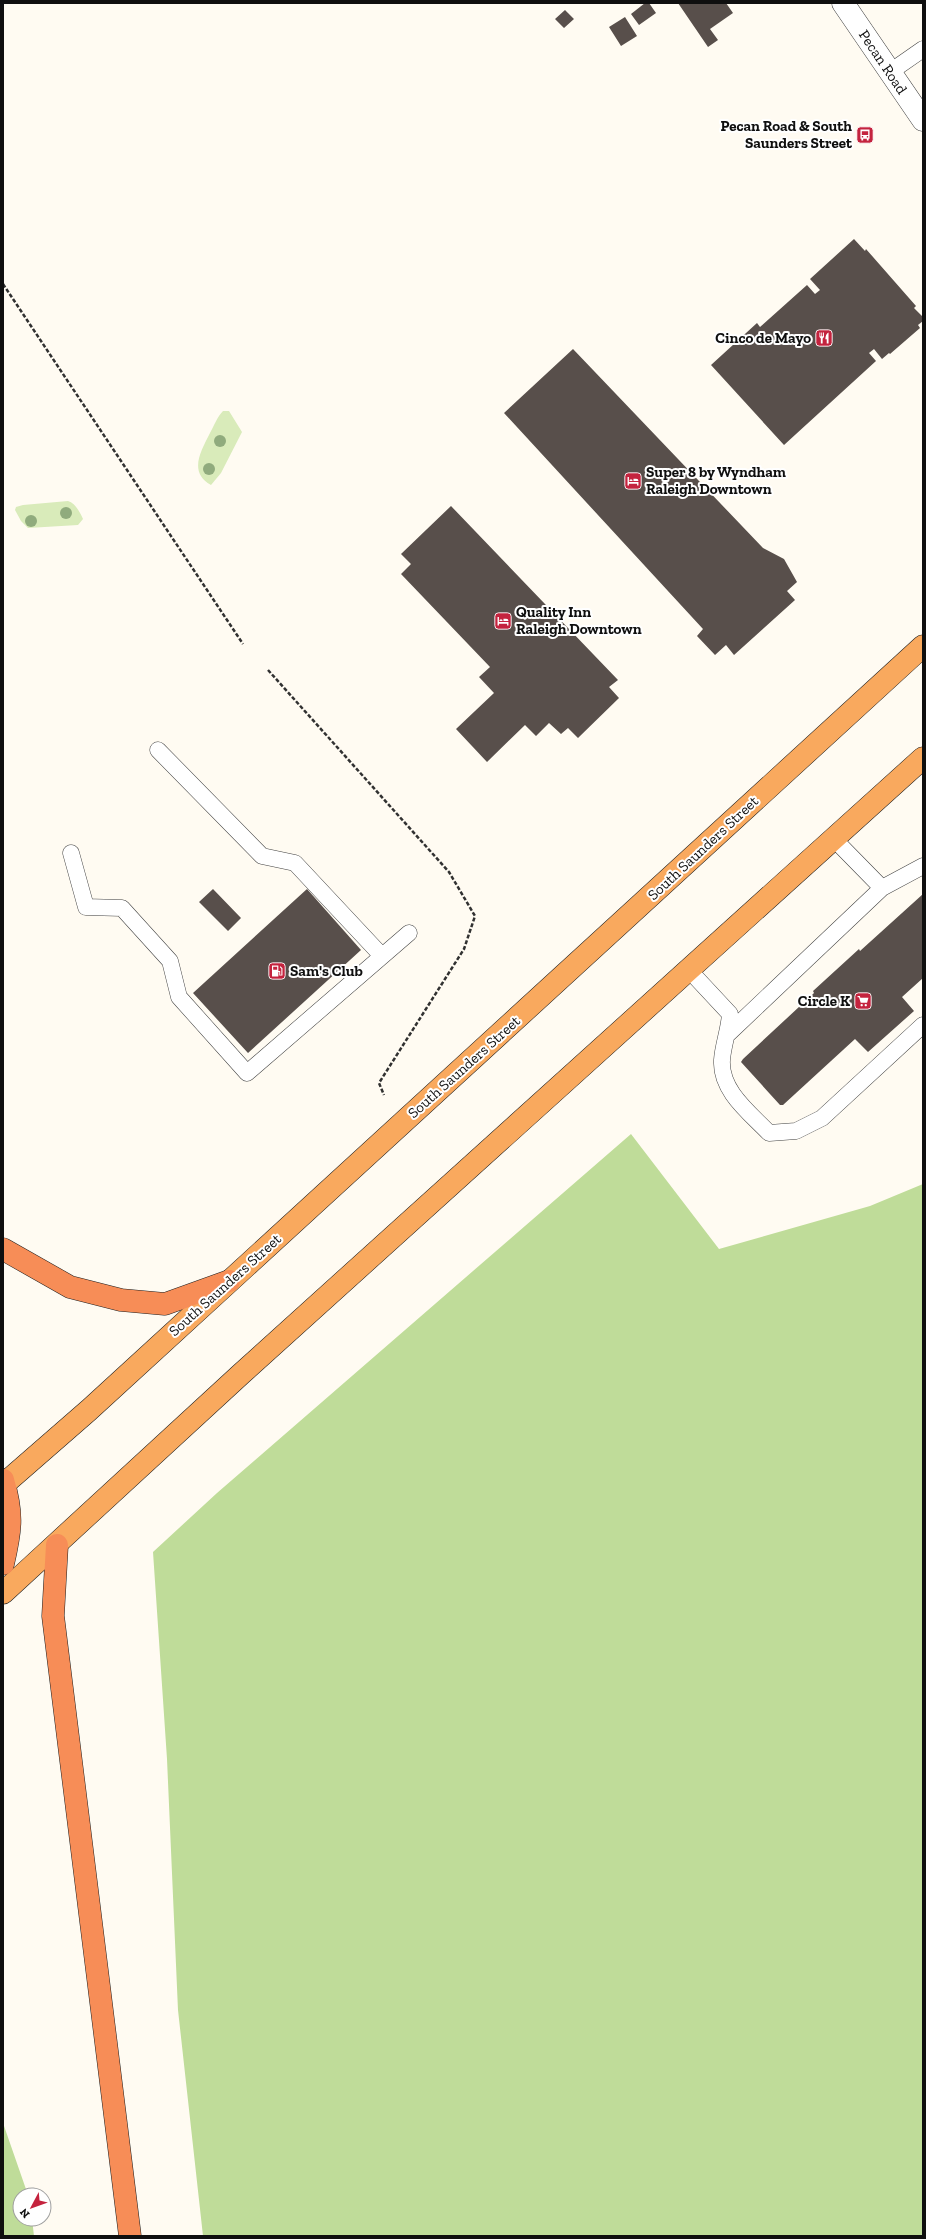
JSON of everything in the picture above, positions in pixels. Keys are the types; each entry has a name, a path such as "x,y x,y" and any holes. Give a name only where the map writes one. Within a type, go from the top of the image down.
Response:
{"highway":[{"name":"South Saunders Street","path":"3,1483 229,1281 923,646"},
{"path":"3,1593 57,1545 241,1374 923,758"},
{"path":"3,1249 70,1288 121,1300 165,1304 229,1281"},
{"path":"3,1483 10,1506 11,1529 3,1564"},
{"path":"57,1545 53,1616 130,2236"}],"street":[{"name":"Pecan Road","path":"843,3 923,120"}],"lane":[{"path":"890,72 923,49"},
{"path":"158,750 262,856 295,863 382,956"},
{"path":"834,839 882,888"},
{"path":"71,853 86,907 122,908 170,961 179,996 248,1073 408,933"},
{"path":"728,1034 882,888 923,866"},
{"path":"688,970 730,1014 728,1034 722,1060 723,1074 731,1094 769,1133 796,1131 822,1118 923,1025"}],"path":[{"path":"3,284 243,644"},
{"path":"268,670 449,872 475,916 464,949 380,1083 384,1095"}],"green space":[{"path":"223,411 229,411 242,432 221,473 211,485 204,480 200,474 198,461 217,419"},
{"path":"68,501 75,506 83,519 78,525 28,528 21,521 15,510 16,507 23,505"},
{"path":"631,1134 719,1249 870,1206 923,1184 923,2236 203,2236 178,2010 167,1759 153,1552 217,1493"},
{"path":"3,2123 25,2187 12,2187 12,2227 33,2227 34,2236 3,2236"}],"building":[{"path":"645,3 649,3 656,13 639,25 631,14"},
{"path":"678,3 726,3 733,13 710,29 718,40 708,47"},
{"path":"565,10 574,19 564,28 555,19"},
{"path":"625,17 637,36 621,46 609,27"},
{"name":"Cinco de Mayo","path":"854,239 865,251 866,249 916,306 914,308 923,317 923,321 918,325 920,328 882,359 874,349 869,353 876,361 784,445 711,365 757,323 760,327 807,285 815,294 820,290 810,279"},
{"name":"Super 8 by Wyndham Raleigh Downtown","path":"573,349 763,548 784,559 797,582 787,591 795,600 734,655 726,645 715,655 697,636 703,629 504,413"},
{"name":"Quality Inn Raleigh Downtown","path":"451,506 618,680 609,687 619,698 578,738 568,728 561,734 549,723 536,736 525,725 487,762 456,729 494,693 479,677 490,667 401,574 411,564 401,554"},
{"path":"213,889 241,918 228,931 199,902"},
{"name":"Sam's Club","path":"307,889 361,950 248,1053 193,993"},
{"name":"Circle K","path":"923,894 923,978 902,997 914,1011 868,1052 855,1039 783,1105 780,1105 741,1062 743,1059 814,993 813,991"}],"place":[{"name":"Pecan Road & South Saunders Street","path":"865,135"},
{"name":"Cinco de Mayo","path":"824,338"},
{"name":"Super 8 by Wyndham Raleigh Downtown","path":"633,481"},
{"name":"Quality Inn Raleigh Downtown","path":"503,621"},
{"name":"Sam's Club","path":"277,971"},
{"name":"Circle K","path":"863,1001"}]}
